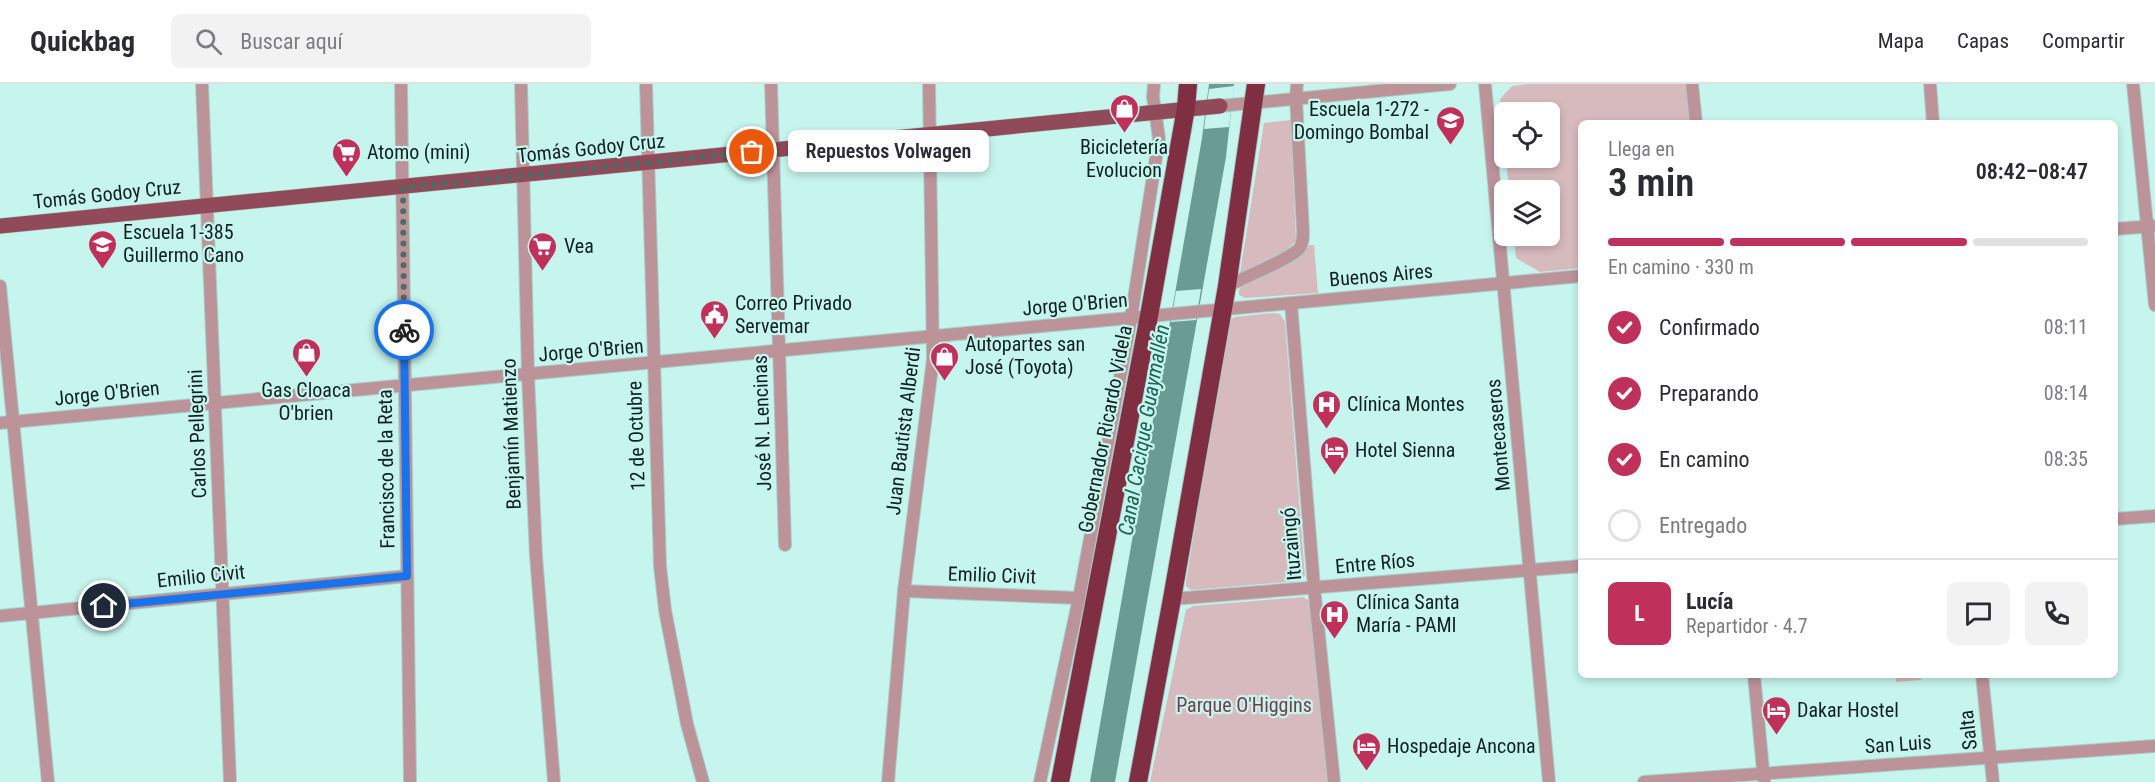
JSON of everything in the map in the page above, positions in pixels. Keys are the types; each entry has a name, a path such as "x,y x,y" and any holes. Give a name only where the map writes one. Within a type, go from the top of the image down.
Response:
{"highway":[{"name":"Gobernador Ricardo Videla","path":"1060,782 1149,316 1186,108 1188,84"},
{"path":"1138,782 1227,286 1256,84"}],"main road":[{"name":"Tomás Godoy Cruz","path":"0,226 1220,106"}],"street":[{"name":"Carlos Pellegrini","path":"202,84 230,782"},
{"name":"Francisco de la Reta","path":"401,84 410,782"},
{"name":"Benjamín Matienzo","path":"521,84 528,375 536,556 554,782"},
{"name":"12 de Octubre","path":"646,84 660,566 665,610 687,724 703,782"},
{"name":"José N. Lencinas","path":"771,84 785,544"},
{"name":"Juan Bautista Alberdi","path":"888,782 904,591 933,359 929,84"},
{"path":"1040,782 1079,598 1131,318 1159,138 1154,111 1154,84"},
{"path":"1227,286 1294,252 1302,244 1297,84"},
{"path":"1220,106 1450,84"},
{"name":"Montecaseros","path":"1485,84 1549,782"},
{"path":"1692,84 1696,120"},
{"path":"1930,84 1933,120"},
{"path":"2133,84 2151,226 2155,305"},
{"path":"2118,229 2151,226"},
{"name":"Buenos Aires","path":"1192,312 1578,276"},
{"path":"0,286 48,782"},
{"name":"Ituzaingó","path":"1291,303 1314,588 1334,782"},
{"name":"Jorge O'Brien","path":"0,423 653,364 1192,312"},
{"path":"2118,519 2155,516"},
{"name":"Entre Ríos","path":"1172,599 1578,566"},
{"name":"Emilio Civit","path":"0,616 407,576"},
{"name":"Emilio Civit","path":"904,591 1079,598"},
{"path":"1754,678 1764,778"},
{"name":"Salta","path":"1982,678 1993,782"},
{"name":"San Luis","path":"1644,782 1764,778 1990,757 2155,746"}],"green space":[{"path":"1527,84 1687,84 1691,120 1578,120 1578,268 1540,272 1516,258 1515,246 1560,246 1560,180 1508,180 1507,168 1560,168 1560,102 1500,102 1500,99 1512,86"},
{"path":"1291,120 1296,241 1287,250 1240,273 1264,123"},
{"path":"1309,245 1314,245 1318,293 1245,298 1239,295 1242,285 1289,262 1305,251"},
{"path":"1280,314 1285,322 1305,576 1298,581 1191,590 1186,586 1186,582 1228,321 1235,317"},
{"name":"Parque O'Higgins","path":"1303,597 1310,601 1328,782 1150,782 1186,610 1193,606"},
{"path":"1896,678 1921,678 1921,680 1896,682"}],"shaded area":[{"path":"1209,84 1234,84 1226,157 1115,782 1090,782 1202,138"}],"pier":[{"path":"1234,86 1229,127 1204,129 1209,89"},
{"path":"1201,289 1196,320 1171,322 1176,291"}],"way so far":[{"path":"404,330 403,188 752,152"}],"place":[{"name":"Bicicletería Evolucion","path":"1124,134"},
{"name":"Escuela 1-272 - Domingo Bombal","path":"1450,146"},
{"name":"Repuestos Volwagen","path":"752,152"},
{"name":"Atomo (mini)","path":"346,178"},
{"name":"Escuela 1-385 Guillermo Cano","path":"102,270"},
{"name":"Vea","path":"543,272"},
{"name":"Correo Privado Servemar","path":"714,340"},
{"name":"Gas Cloaca O'brien","path":"306,378"},
{"name":"Autopartes san José (Toyota)","path":"944,382"},
{"name":"Clínica Montes","path":"1326,430"},
{"name":"Hotel Sienna","path":"1334,476"},
{"name":"Clínica Santa María - PAMI","path":"1335,640"},
{"name":"Dakar Hostel","path":"1776,736"},
{"name":"Hospedaje Ancona","path":"1366,772"}],"route":[{"path":"104,606 407,576 404,330"}],"water label":[{"name":"Canal Cacique Guaymallén","path":"1144,430"}]}
